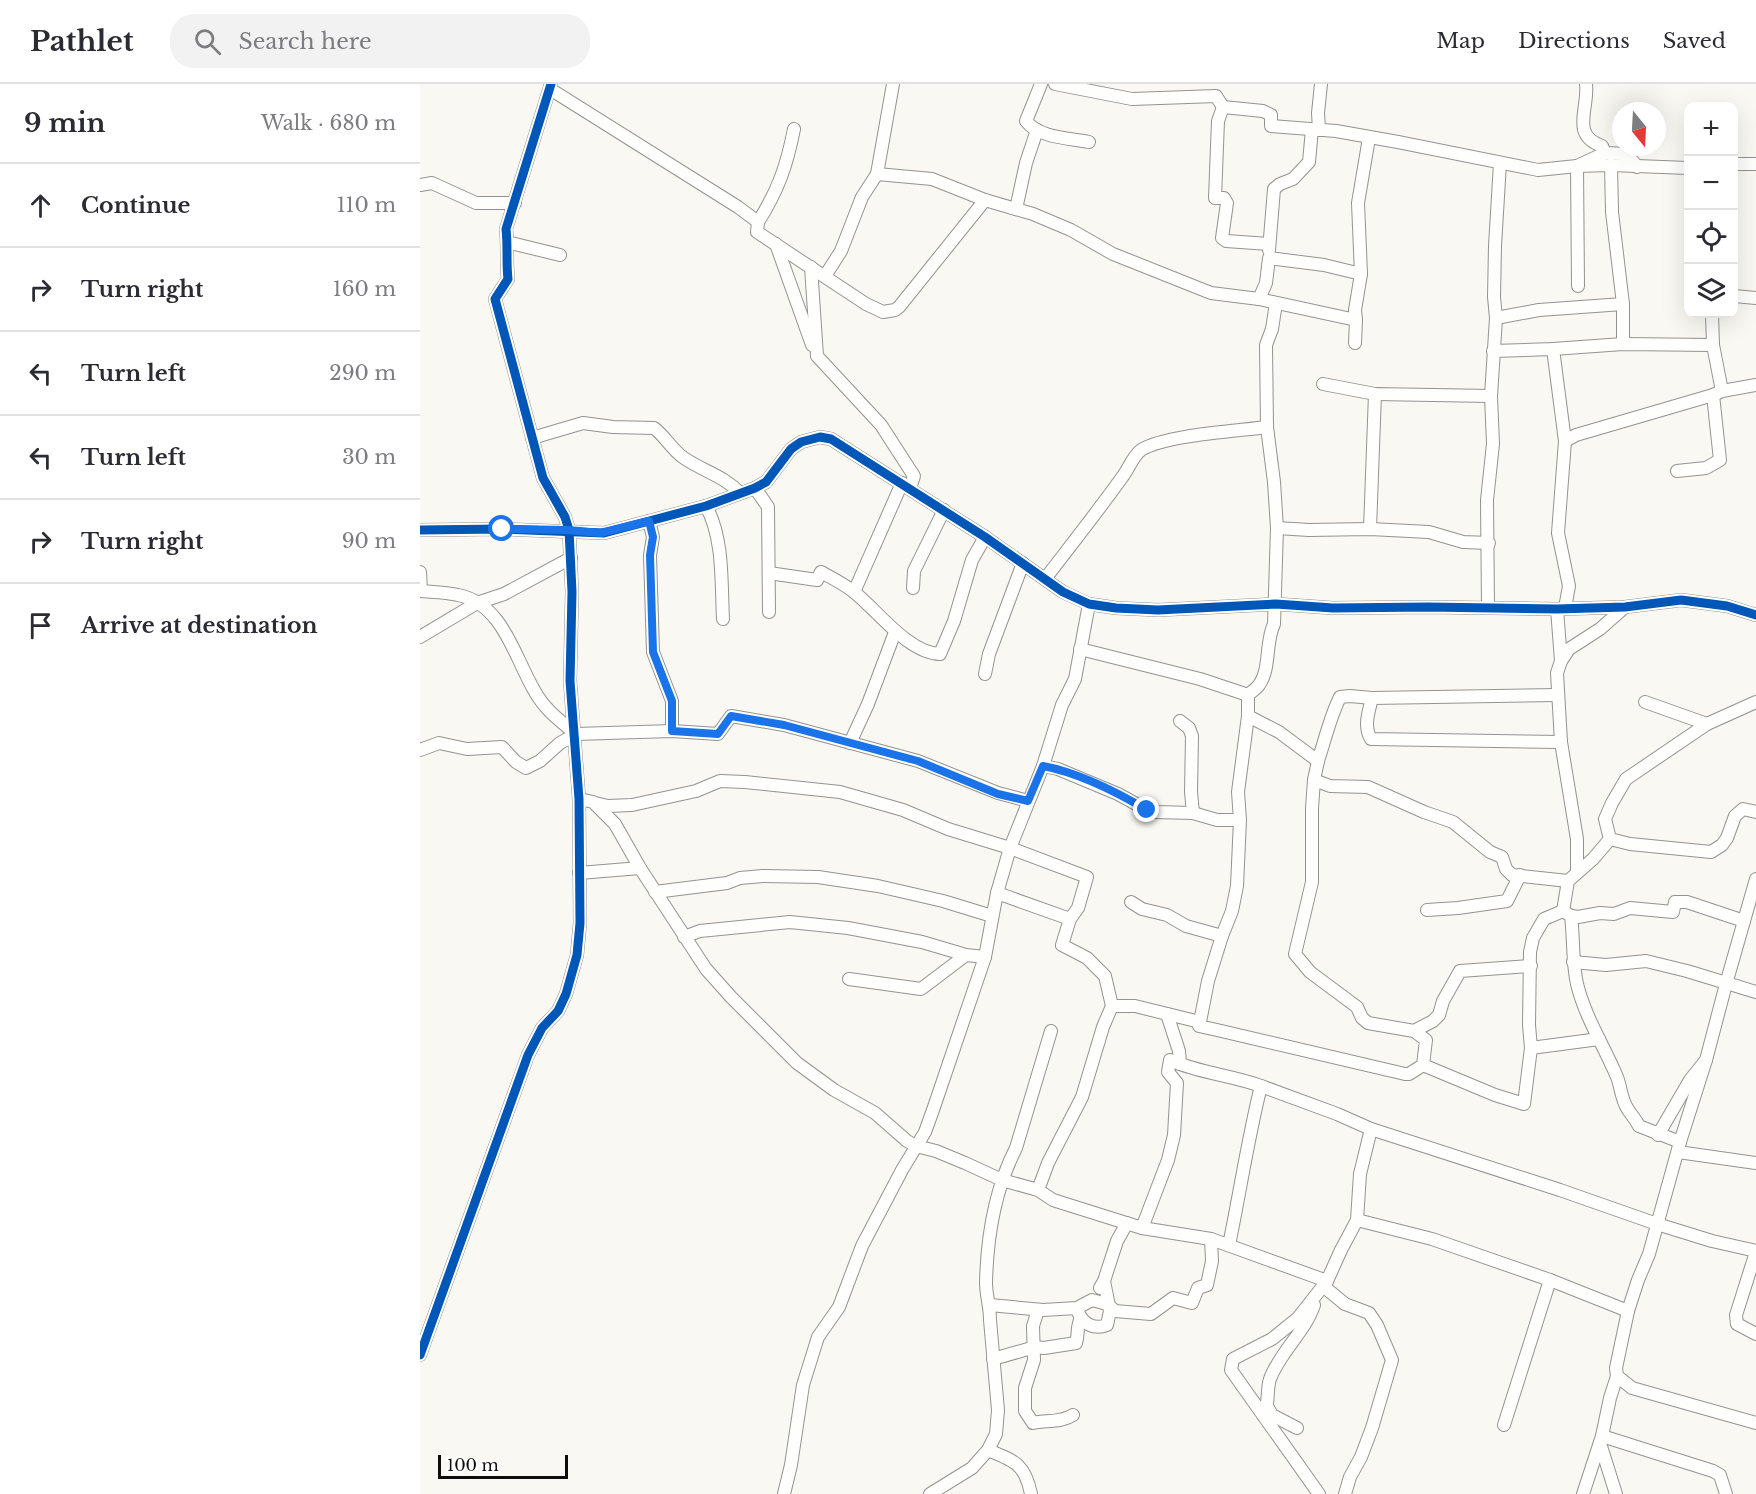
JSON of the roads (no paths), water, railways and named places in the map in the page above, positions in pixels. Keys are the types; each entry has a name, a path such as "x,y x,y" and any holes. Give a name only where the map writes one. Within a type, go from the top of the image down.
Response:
{"street":[{"path":"825,276 837,258 862,197 877,174 893,84"},
{"path":"1041,84 1026,121 1037,130 1089,142"},
{"path":"1259,299 1266,283 1274,189 1293,179 1310,162 1321,84"},
{"path":"1586,84 1584,133 1590,142 1602,146 1605,153"},
{"path":"1064,85 1132,99 1215,96 1223,107 1218,121 1215,198 1224,198 1227,202 1222,238 1226,241 1269,244"},
{"path":"420,1355 528,1054 542,1028 558,1011 566,994 577,955 580,923 579,799 576,734 570,681 572,592 568,530 565,517 543,478 495,299 508,279 506,229 550,87 758,222"},
{"path":"1223,107 1263,111 1271,115 1271,126 1316,129 1398,142 1538,170 1611,165 1684,168"},
{"path":"794,129 787,165 758,222 757,232 866,304 883,312 895,310 914,290 985,200"},
{"path":"1016,209 1026,163 1037,130"},
{"path":"1355,343 1355,310 1361,274 1358,203 1369,138"},
{"path":"1577,166 1605,153 1620,153 1632,158 1637,167"},
{"path":"1488,607 1487,500 1493,444 1491,396 1496,318 1495,256 1500,163"},
{"path":"1738,164 1756,164"},
{"path":"1611,165 1612,212 1623,304 1623,344"},
{"path":"1577,166 1578,286"},
{"path":"877,174 932,179 1071,230 1113,254 1211,293 1259,299 1356,320"},
{"path":"420,185 432,183 476,203 515,203"},
{"path":"507,242 560,255"},
{"path":"776,244 817,356 881,425 914,476 906,486 854,592"},
{"path":"1269,258 1324,265 1361,274"},
{"path":"811,267 817,356"},
{"path":"1738,296 1756,298"},
{"path":"1276,303 1272,329 1266,345 1267,427 1275,482 1277,528 1274,624 1270,631 1268,658 1259,685 1248,695 1248,716 1238,792 1240,819 1237,886 1232,911 1208,981 1199,1026 1389,1071 1409,1074 1423,1065"},
{"path":"1496,318 1539,310 1623,304"},
{"path":"1677,471 1706,468 1720,460 1712,318"},
{"path":"1493,351 1623,344 1713,345"},
{"path":"1553,349 1565,441 1558,533 1569,586 1561,609 1561,661"},
{"path":"1323,384 1375,394 1491,396"},
{"path":"1565,441 1576,435 1718,393 1756,385"},
{"path":"1371,529 1375,394"},
{"path":"531,438 583,423 613,427 654,428 670,447 684,458 725,480 741,493"},
{"path":"1045,579 1124,475 1137,453 1154,444 1171,440 1267,427"},
{"path":"420,530 568,530 600,533 706,506 755,488 772,476 792,449 810,438 820,437 831,439 985,537 1063,592 1089,604 1158,610 1276,604 1333,608 1561,609 1625,607 1681,600 1727,606 1756,615"},
{"path":"755,488 768,507 769,612"},
{"path":"706,506 712,517 720,561 723,619"},
{"path":"913,588 914,571 944,510"},
{"path":"649,521 653,537 650,555 653,652 672,701 672,731"},
{"path":"1277,528 1429,532 1463,542 1489,543"},
{"path":"769,573 817,580 821,572 854,592 895,632 931,654 940,654 954,621 972,560 985,537"},
{"path":"420,637 477,603 504,594 571,558"},
{"path":"985,674 989,654 1023,563"},
{"path":"420,572 421,591 459,595 488,610 510,641 533,690 548,711 576,734"},
{"path":"784,1494 791,1465 803,1385 818,1337 839,1307 862,1246 925,1132 985,957 997,893 1010,848 1043,766 1062,705 1075,679 1089,604"},
{"path":"1625,607 1600,629 1569,649 1557,673 1561,742 1577,839 1567,913 1574,940 1573,962 1578,985 1584,1005 1618,1080 1620,1093 1639,1126 1679,1147 1756,1163"},
{"path":"850,743 868,704 895,632"},
{"path":"1080,649 1200,679 1248,695"},
{"path":"1423,1065 1426,1040 1414,1031 1368,1023 1362,1018 1357,1007 1310,972 1295,954 1312,882 1314,780 1333,711 1340,698 1350,696 1372,698 1558,695"},
{"path":"1372,698 1367,723 1367,733 1371,739 1561,742"},
{"path":"1645,702 1707,724"},
{"path":"1610,839 1605,819 1626,779 1707,724 1756,702"},
{"path":"420,750 440,743 467,749 502,747 516,762 526,768 540,761 560,743 576,734 672,731 718,734 731,716 784,725 918,761 998,794 1028,801"},
{"path":"1248,716 1279,732 1318,760"},
{"path":"1180,721 1189,728 1192,736 1193,813"},
{"path":"1043,766 1058,769 1118,794 1147,810 1163,813 1193,813 1217,820 1240,819"},
{"path":"1314,780 1330,786 1368,788 1414,809 1453,822 1490,852 1502,857 1506,869 1512,875 1572,876 1593,859 1610,839"},
{"path":"579,799 608,806 632,805 696,791 720,782 745,782 840,792 903,810 955,831 1010,848 1087,877 1078,908 1070,920 1062,945 1087,958 1106,976 1112,1006 1102,1027 1082,1097 1048,1163 1038,1190"},
{"path":"1313,802 1330,786"},
{"path":"593,802 615,824 684,937 724,990 797,1063 834,1090 875,1113 916,1146 936,1151 1002,1180 1038,1190 1053,1200 1142,1228 1211,1239 1229,1245 1323,1286 1345,1304 1369,1313 1377,1325 1392,1360 1372,1428 1350,1477 1345,1494"},
{"path":"1610,839 1630,844 1711,852 1722,845 1737,813 1743,809 1756,812"},
{"path":"579,873 640,868"},
{"path":"1427,910 1508,901 1520,875"},
{"path":"655,892 727,883 740,878 818,877 878,886 943,901 993,916"},
{"path":"1583,1494 1601,1440 1617,1376 1616,1368 1628,1311 1649,1254 1744,921 1753,903 1756,879"},
{"path":"997,893 1070,920"},
{"path":"1131,902 1142,909 1167,915 1186,926 1222,936"},
{"path":"1423,1065 1495,1095 1524,1104 1531,1048 1530,952 1544,919 1567,913 1578,917 1600,913 1614,914 1630,908 1673,912 1675,902 1687,902 1744,921"},
{"path":"684,937 700,931 790,922 848,928 922,942 966,955 985,957"},
{"path":"849,979 921,989 966,955"},
{"path":"1573,962 1606,965 1646,961 1756,992"},
{"path":"1414,1031 1433,1021 1438,1015 1460,971 1531,966"},
{"path":"1112,1006 1135,1006 1200,1022"},
{"path":"1142,1228 1168,1160 1174,1135 1177,1083 1183,1066 1167,1014"},
{"path":"930,1494 972,1468 988,1450 996,1434 998,1410 990,1305 986,1287 995,1202 1016,1148 1051,1031"},
{"path":"1531,1048 1599,1039"},
{"path":"1177,1083 1168,1072 1170,1060 1183,1066 1239,1078 1371,1129 1657,1224 1712,1241 1756,1251 1736,1315 1737,1324 1756,1334"},
{"path":"1658,1135 1690,1080 1706,1060"},
{"path":"1229,1245 1248,1139 1261,1086"},
{"path":"1265,1412 1269,1381 1305,1326 1357,1220 1360,1174 1371,1129"},
{"path":"1357,1220 1432,1239 1550,1280 1628,1311"},
{"path":"993,1359 1035,1347 1044,1348 1076,1343 1079,1313 1092,1300 1104,1281 1117,1241 1127,1222"},
{"path":"1092,1300 1107,1304 1115,1311 1150,1314 1173,1298 1192,1303 1198,1288 1207,1285 1212,1261 1211,1239"},
{"path":"1504,1425 1550,1280"},
{"path":"990,1305 1079,1313 1092,1326 1099,1328 1107,1325 1110,1311 1104,1281"},
{"path":"1319,1494 1265,1412 1231,1370 1233,1359 1272,1339 1298,1318 1323,1286"},
{"path":"1038,1310 1033,1326 1034,1360 1025,1388 1025,1411 1033,1423 1046,1420 1060,1421 1073,1415"},
{"path":"1617,1376 1632,1388 1756,1423"},
{"path":"1610,1398 1632,1388"},
{"path":"1265,1412 1297,1428"},
{"path":"1601,1440 1616,1494"},
{"path":"1601,1440 1713,1471 1720,1475 1726,1494"},
{"path":"988,1450 1018,1464 1025,1472 1031,1494"}]}
